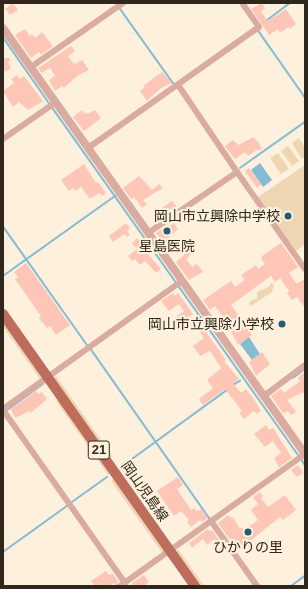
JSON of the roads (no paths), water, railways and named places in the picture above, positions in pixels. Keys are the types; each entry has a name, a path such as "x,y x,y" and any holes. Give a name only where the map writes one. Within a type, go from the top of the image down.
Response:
{"main road":[{"name":"岡山児島線","path":"3,314 195,586"}],"street":[{"path":"31,68 123,3"},
{"path":"88,148 259,27 242,3"},
{"path":"3,28 31,68 53,104 88,148 148,233 179,283 264,396 302,456 126,584 4,412 47,377 179,283"},
{"path":"178,85 305,269"},
{"path":"3,139 53,104"},
{"path":"148,233 237,172"},
{"path":"264,396 305,365"},
{"path":"211,521 257,586"}],"water":[{"path":"260,163 272,180 263,187 251,170"},
{"path":"249,337 260,354 252,360 240,344"}],"waterway":[{"path":"266,21 290,3"},
{"path":"119,7 174,84"},
{"path":"258,30 305,97"},
{"path":"3,37 50,104"},
{"path":"52,107 176,282"},
{"path":"240,168 305,122"},
{"path":"3,276 115,196"},
{"path":"3,226 88,346"},
{"path":"178,285 300,457"},
{"path":"91,349 210,519"},
{"path":"293,378 305,369"},
{"path":"233,385 240,381"},
{"path":"6,411 43,384"},
{"path":"121,467 227,390"},
{"path":"302,460 305,465"},
{"path":"72,502 107,477"},
{"path":"3,552 67,506"},
{"path":"291,586 305,576"}],"place":[{"name":"岡山市立興除中学校","path":"288,216"},
{"name":"星島医院","path":"167,231"},
{"name":"岡山市立興除小学校","path":"282,324"},
{"name":"ひかりの里","path":"248,532"}]}
